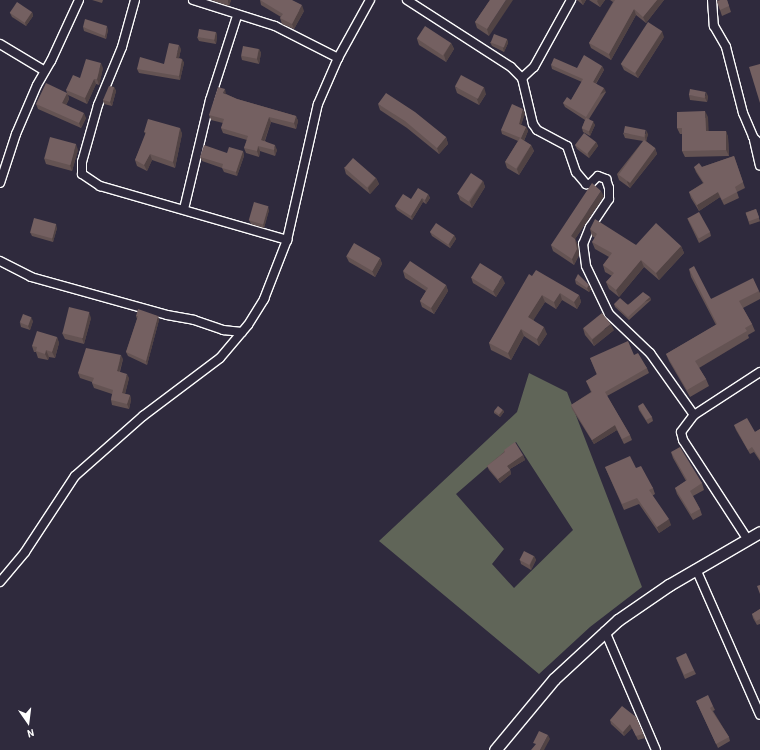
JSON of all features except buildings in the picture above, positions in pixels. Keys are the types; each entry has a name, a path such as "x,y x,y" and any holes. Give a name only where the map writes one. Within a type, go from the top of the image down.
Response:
{"main road":[{"path":"495,750 554,680 605,631 696,569 760,532"}],"street":[{"path":"0,183 16,134 79,0"},
{"path":"135,0 122,46 98,105 81,169 86,177 100,186 184,209 287,240"},
{"path":"193,0 237,16 275,26 338,58"},
{"path":"0,582 25,552 75,476 143,416 220,358 242,332 264,299 287,240 314,117 338,58 370,0"},
{"path":"407,0 511,67 522,78 533,124 537,130 567,146 576,172 586,184 590,184 598,176 606,179 609,188 609,199 590,227 583,244 586,266 599,296 609,314 657,361 694,415"},
{"path":"522,78 534,67 570,0"},
{"path":"712,0 714,5 714,26 726,47 743,113 757,142 760,165"},
{"path":"184,209 210,100 237,16"},
{"path":"0,44 46,71"},
{"path":"0,261 31,277 223,330 242,332"},
{"path":"748,540 683,440 681,432 684,425 694,415 760,372"},
{"path":"696,569 760,715"},
{"path":"605,631 656,750"}],"green space":[{"path":"529,373 567,392 642,587 590,627 539,674 379,541 517,412","holes":["516,442 573,530 514,588 492,564 504,549 456,494"]}]}
